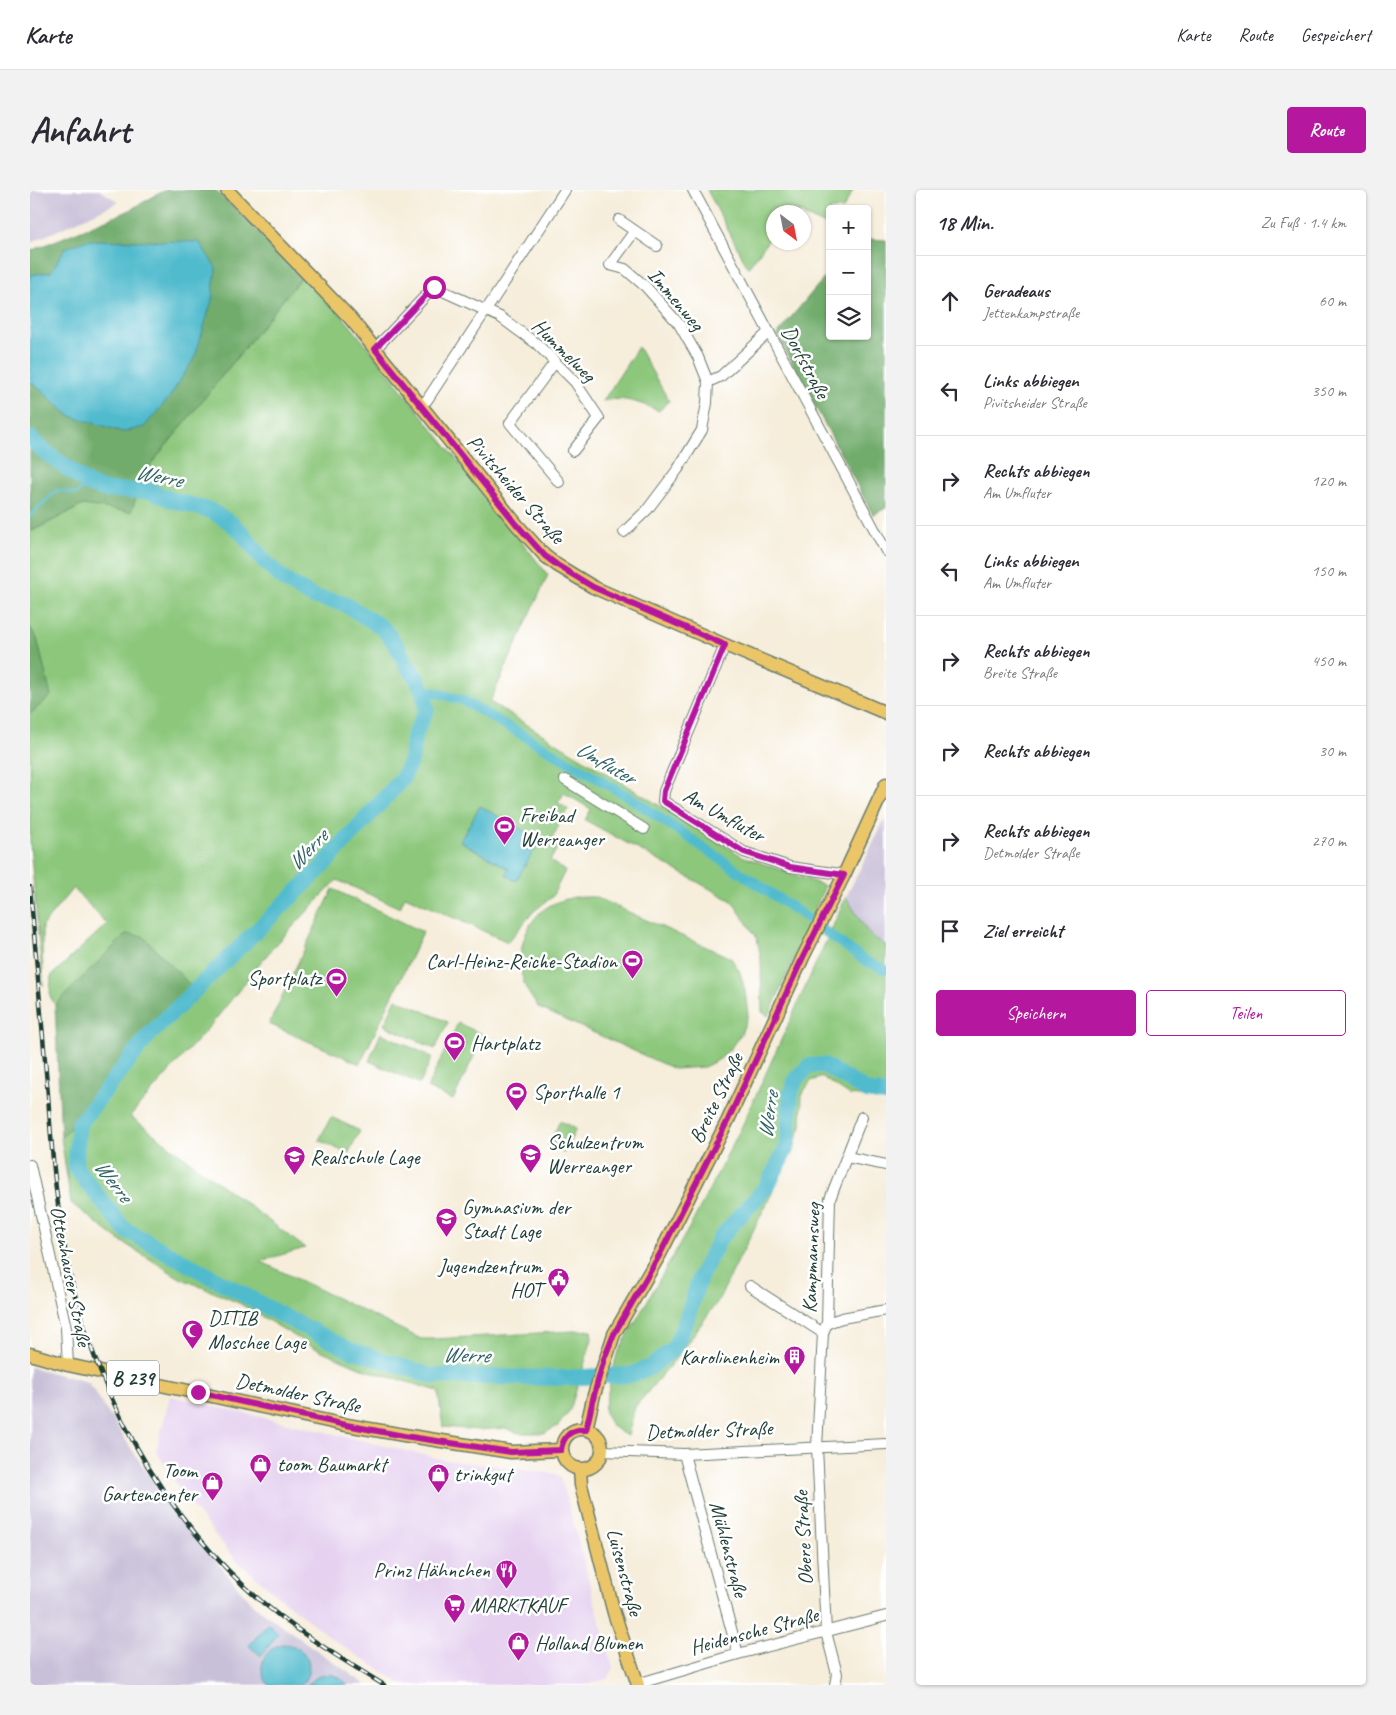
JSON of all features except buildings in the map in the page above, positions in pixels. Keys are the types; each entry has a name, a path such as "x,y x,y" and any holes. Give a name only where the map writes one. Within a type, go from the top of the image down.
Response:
{"main road":[{"name":"Pivitsheider Straße","path":"227,190 335,301 518,526 537,548 551,560 593,587 886,714"},
{"name":"Breite Straße","path":"586,1430 604,1359 614,1334 663,1247 728,1120 886,784"},
{"name":"Detmolder Straße","path":"30,1354 68,1365 404,1436 511,1452 561,1450"},
{"path":"578,1429 586,1430 596,1435 600,1440 602,1451 595,1465 580,1470 567,1463 561,1450 563,1442 570,1432 578,1429"},
{"name":"Luisenstraße","path":"580,1470 581,1484 614,1613 636,1685"}],"street":[{"path":"420,406 427,400 564,190"},
{"name":"Dorfstraße","path":"693,190 886,551"},
{"name":"Immenweg","path":"619,220 634,232 641,234 658,246"},
{"name":"Immenweg","path":"624,532 647,510 678,469 702,430 707,403 708,382 698,357 679,324 646,287 626,269 610,265 634,232"},
{"name":"Hummelweg","path":"375,349 434,287 500,317 537,344 575,382 599,418 573,451"},
{"path":"708,382 721,376 769,332"},
{"path":"555,362 510,423 559,482"},
{"name":"Am Umfluter","path":"725,645 664,791 663,801 744,852 790,867 844,875"},
{"path":"564,780 644,829"},
{"name":"Kampmannsweg","path":"817,1447 825,1328 830,1199 862,1117"},
{"path":"847,1156 886,1165"},
{"name":"Ottenhauser Straße","path":"30,1165 66,1328 68,1365"},
{"path":"750,1286 807,1324 825,1328 842,1318 886,1310"},
{"name":"Detmolder Straße","path":"602,1451 684,1454 886,1444"},
{"name":"Obere Straße","path":"817,1447 826,1632 838,1674 835,1685"},
{"name":"Mühlenstraße","path":"684,1454 738,1654"},
{"name":"Heidensche Straße","path":"636,1685 738,1654 886,1616"}],"shaded area":[{"path":"30,190 99,190 119,202 30,243"},
{"path":"886,817 886,946 868,933 846,897"},
{"path":"30,1367 88,1382 164,1499 253,1605 366,1685 30,1685"},
{"path":"170,1396 446,1460 556,1474 561,1478 613,1669 608,1679 584,1685 403,1685 335,1641 235,1559 183,1495 156,1451"}],"green space":[{"path":"165,190 216,190 303,275 145,472 131,512 83,505 30,532 30,381 70,416 65,248 51,272 30,275 30,251 128,211"},
{"path":"707,190 853,190 845,205 826,205 826,225 811,218 811,205 766,205 766,244 748,268"},
{"path":"871,239 886,240 886,508 873,515 777,334 826,276 826,340 871,340"},
{"path":"303,275 334,306 371,351 548,575 490,702 742,856 825,886 769,1016 762,1012 761,959 757,938 732,901 585,820 591,809 564,793 558,803 568,809 552,838 560,843 550,861 565,871 552,897 534,911 508,942 405,896 400,908 337,880 271,950 215,1020 130,1116 305,1248 260,1261 421,1339 591,1330 592,1339 570,1410 558,1426 544,1433 518,1433 505,1428 479,1430 443,1427 438,1391 366,1370 313,1347 239,1303 180,1278 116,1238 71,1203 61,1138 149,1039 167,1013 192,987 126,934 55,1005 50,996 51,976 107,924 73,888 42,926 43,986 30,844 30,714 50,695 37,639 30,627 30,532 83,505 131,511 145,472"},
{"path":"638,347 669,401 659,411 624,400 603,401"},
{"path":"30,627 37,639 51,696 30,714"},
{"name":"Sportplatz","path":"333,889 423,932 360,1064 269,1024"},
{"name":"Carl-Heinz-Reiche-Stadion","path":"574,897 595,897 731,958 740,972 748,1015 741,1034 720,1059 704,1067 674,1069 539,1008 527,991 521,968 522,946 525,936 536,917 543,910"},
{"path":"846,897 868,933 886,946 886,1099 849,1095 822,1077 811,1081 802,1094 801,1126 788,1161 718,1301 677,1357 635,1407 628,1436 612,1426 607,1419 604,1409 617,1354 693,1221 742,1126"},
{"path":"126,934 143,936 192,987 167,1013 150,1039 61,1138 55,1005"},
{"name":"Hartplatz","path":"396,999 448,1022 435,1049 384,1025"},
{"name":"Hartplatz","path":"458,1023 484,1035 453,1100 427,1088"},
{"name":"Hartplatz","path":"381,1033 432,1057 420,1084 369,1061"},
{"path":"331,1117 360,1131 348,1154 319,1140"},
{"path":"560,1121 576,1129 564,1153 548,1146"}],"water":[{"path":"88,240 199,242 216,268 212,300 195,357 169,398 144,427 123,432 70,416 30,381 30,275 51,272 65,248"},
{"path":"480,806 540,840 516,881 506,875 509,869 460,841"},
{"path":"268,1623 279,1633 261,1656 249,1646"},
{"path":"282,1644 297,1648 307,1658 309,1671 301,1685 269,1685 262,1673 263,1661 266,1655 270,1650"},
{"path":"329,1674 340,1677 348,1685 307,1685 317,1677"}],"waterway":[{"name":"Werre","path":"30,438 40,448 88,484 106,490 150,491 172,500 211,511 231,523 241,532 265,562 284,580 313,597 343,603 383,628 417,679 422,689 427,709 414,736 411,760 402,779 318,871 149,1035 79,1124 75,1167 124,1229 283,1316 348,1349 432,1376 558,1378 630,1375 651,1367 675,1347 687,1318 700,1277 720,1238 767,1186 788,1145 791,1092 796,1079 809,1066 824,1065 867,1091 886,1094"},
{"path":"30,516 57,490 76,494 88,484"},
{"name":"Umfluter","path":"422,689 462,700 629,797 797,911 864,960 886,970"}],"railway":[{"path":"30,887 58,1208 70,1275 82,1319 96,1361 114,1403 134,1443 157,1482 212,1553 244,1586 277,1614 329,1651 384,1685"}],"place":[{"name":"Freibad Werreanger","path":"504,846"},
{"name":"Carl-Heinz-Reiche-Stadion","path":"633,980"},
{"name":"Sportplatz","path":"337,997"},
{"name":"Hartplatz","path":"455,1062"},
{"name":"Sporthalle 1","path":"517,1111"},
{"name":"Schulzentrum Werreanger","path":"531,1173"},
{"name":"Realschule Lage","path":"294,1176"},
{"name":"Gymnasium der Stadt Lage","path":"446,1238"},
{"name":"Jugendzentrum HOT","path":"558,1297"},
{"name":"DITIB Moschee Lage","path":"192,1349"},
{"name":"Karolinenheim","path":"795,1376"},
{"name":"toom Baumarkt","path":"261,1483"},
{"name":"trinkgut","path":"438,1493"},
{"name":"Toom Gartencenter","path":"213,1501"},
{"name":"Prinz Hähnchen","path":"506,1589"},
{"name":"MARKTKAUF","path":"454,1624"},
{"name":"Holland Blumen","path":"519,1662"}],"route":[{"path":"198,1392 341,1424 404,1436 511,1452 561,1450 565,1438 570,1432 578,1429 586,1430 591,1404 604,1359 614,1334 660,1254 728,1120 803,957 844,875 790,867 744,852 663,801 664,791 725,645 593,587 577,578 545,556 518,526 375,349 434,287"}]}
